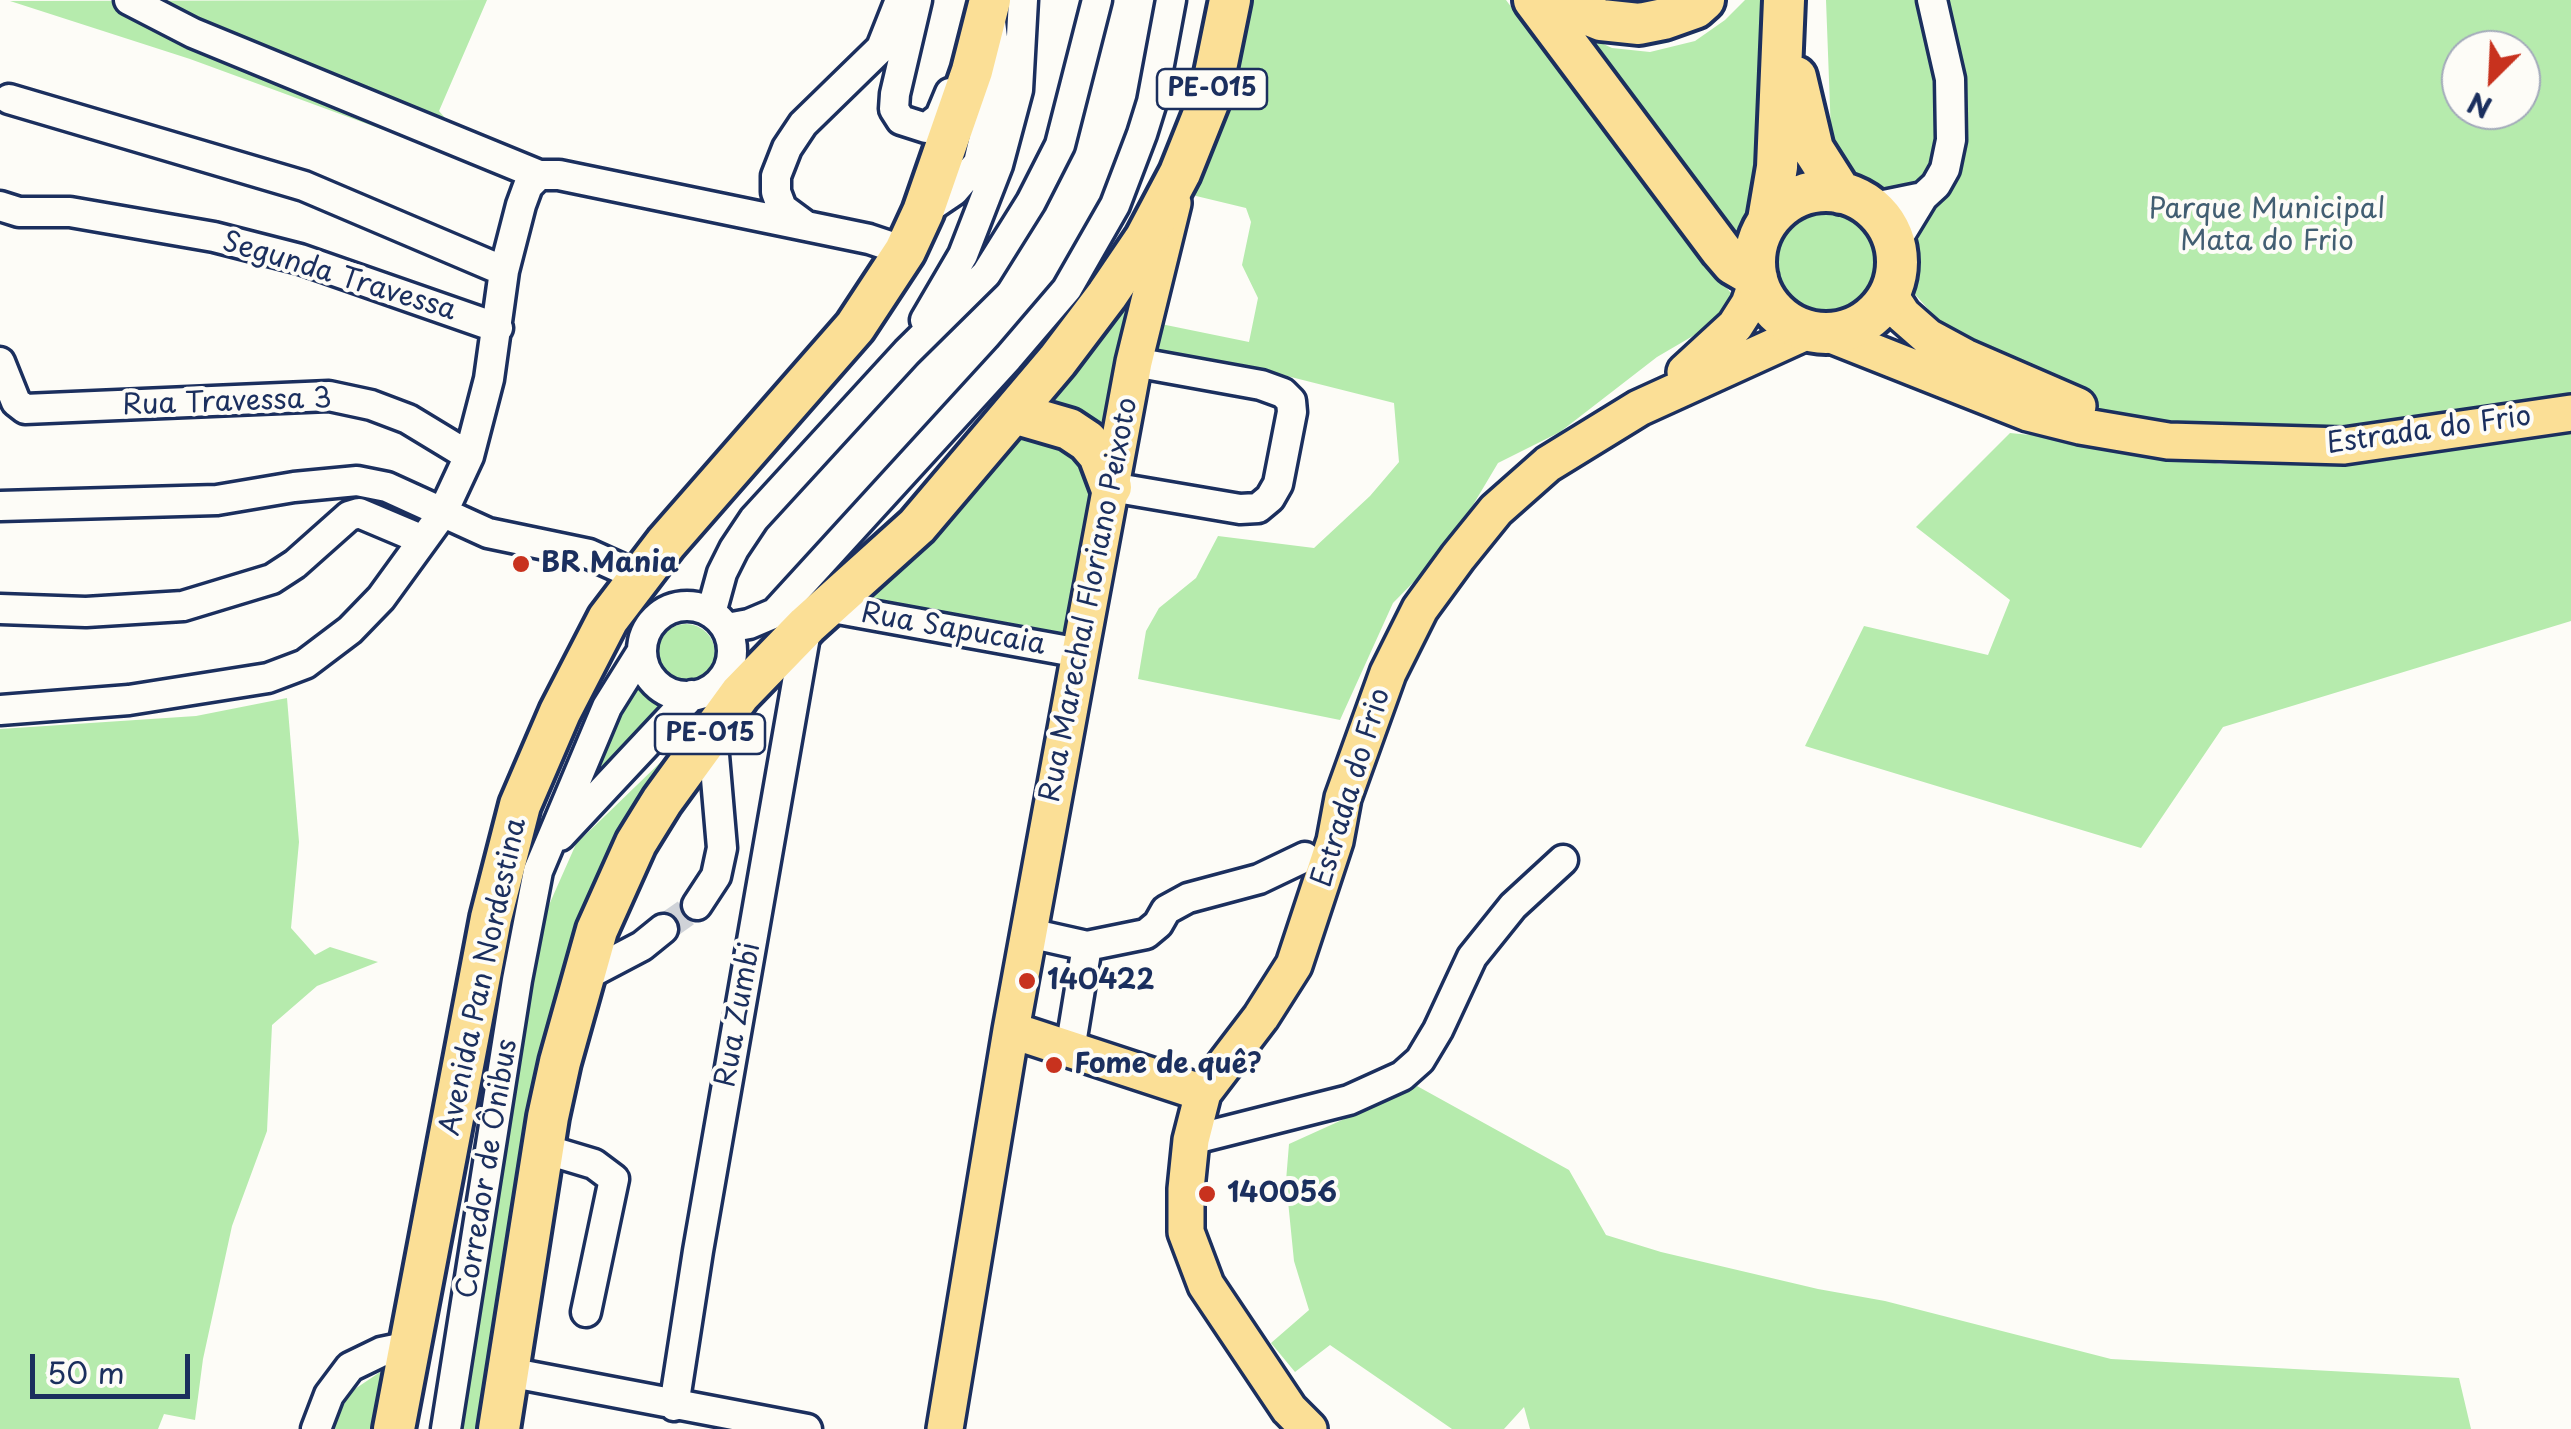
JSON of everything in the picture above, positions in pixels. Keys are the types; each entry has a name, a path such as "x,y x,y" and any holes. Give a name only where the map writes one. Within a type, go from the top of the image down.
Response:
{"highway":[{"name":"PE-015","path":"498,1429 560,1062 597,930 636,843 740,694 817,616 917,526 1014,413 1106,295 1144,240 1180,173 1210,98 1230,0"},
{"path":"1534,0 1732,264 1757,280"},
{"path":"1561,0 1574,10 1601,20 1640,24 1695,8 1704,0"},
{"name":"Avenida Pan Nordestina","path":"394,1429 491,918 520,805 560,712 608,619 638,576 855,327 905,251 923,212 994,1"},
{"path":"1785,14 1813,149 1855,199 1882,218 1895,242 1896,274 1890,295 1876,313 1858,326 1817,332 1783,318 1767,302 1757,280 1756,248 1768,220 1778,166 1785,14"},
{"path":"1768,220 1785,204 1806,194 1855,199"},
{"path":"1014,413 1069,428 1100,455 1111,487"}],"main road":[{"name":"Rua Marechal Floriano Peixoto","path":"945,1429 1028,933 1134,362 1180,173"},
{"name":"Estrada do Frio","path":"1197,1118 1294,965 1325,874 1343,798 1388,673 1420,610 1496,510 1548,464 1639,408 1717,346 1749,304 1757,280"},
{"name":"Estrada do Frio","path":"1890,295 1914,326 1964,357 2168,440"},
{"name":"Estrada do Frio","path":"1639,408 1817,332 2028,413 2168,440 2221,445 2344,446 2571,413"},
{"path":"1012,1030 1070,1050 1197,1118 1186,1189 1186,1232 1206,1286 1289,1408 1308,1429"}],"street":[{"path":"128,0 176,12 539,175 559,175 806,226 905,251"},
{"path":"806,226 782,208 776,192 776,176 787,148 803,124 881,48 898,6 905,0"},
{"path":"917,0 894,94 894,109 901,120 922,129 940,117 994,1"},
{"path":"1098,0 1060,145 986,274 907,352 754,520 722,573 719,620 750,624 775,613 1067,288 1114,205 1142,134 1172,0"},
{"path":"1895,242 1945,169 1952,108 1950,80 1932,0"},
{"path":"907,352 962,255 998,165 1018,90 994,1"},
{"path":"9,99 304,186 504,271"},
{"path":"0,710 129,700 268,678 328,650 381,598 442,514 469,456 489,379 504,271 521,205 528,186 539,175"},
{"path":"1855,199 1884,206 1924,197"},
{"name":"Segunda Travessa","path":"0,206 18,212 70,212 214,237 300,260 498,328"},
{"name":"Rua Travessa 3","path":"0,362 16,402 26,408 329,396 371,405 408,419 469,456"},
{"path":"1111,487 1240,509 1258,508 1278,484 1292,412 1291,401 1283,393 1261,386 1134,362"},
{"path":"0,506 217,500 357,480 388,487 488,533 588,554 638,576"},
{"path":"0,609 86,612 183,606 272,579 349,516 359,513 423,540"},
{"name":"Corredor de Ônibus","path":"446,1429 518,980 545,851 607,707 642,651 651,624 674,607 719,620 732,657 719,683 692,695 545,851"},
{"name":"Rua Sapucaia","path":"817,616 1080,653"},
{"name":"Rua Zumbi","path":"674,1406 698,1250 817,616"},
{"path":"642,651 645,666 663,688 692,695"},
{"name":"Corredor de Ônibus","path":"520,805 607,707"},
{"path":"698,905 716,876 722,848 712,732"},
{"path":"1028,933 1087,946 1146,934 1166,910 1188,898 1258,879 1305,857"},
{"path":"1197,1118 1349,1100 1402,1076 1420,1060 1438,1030 1472,957 1514,906 1563,860"},
{"path":"583,977 642,946 663,929"},
{"path":"1070,1050 1087,946"},
{"path":"544,1149 594,1164 614,1179 586,1312"},
{"path":"316,1429 328,1395 350,1367 381,1352 410,1346"},
{"path":"508,1372 807,1429"}],"green space":[{"path":"487,0 439,111 478,156 381,129 190,59 10,1"},
{"path":"1247,0 1506,0 1683,239 1732,294 1727,316 1657,357 1560,432 1498,463 1448,547 1393,603 1340,720 1138,679 1146,631 1159,608 1196,578 1218,536 1314,548 1370,496 1399,462 1394,403 1279,374 1250,379 1154,357 1154,330 1161,324 1249,342 1258,298 1242,265 1251,222 1246,208 1192,195 1224,98"},
{"path":"1745,0 1772,0 1754,219 1743,248 1584,35 1612,48 1650,52 1695,41"},
{"path":"1826,0 1925,0 1938,61 1941,154 1920,194 1874,198 1853,188 1832,160"},
{"name":"Parque Municipal Mata do Frio","path":"1937,0 2571,0 2571,414 2168,441 1959,344 1897,274 1896,252 1951,181"},
{"path":"1825,206 1846,210 1864,222 1876,240 1880,261 1876,282 1864,300 1846,312 1825,316 1804,312 1786,300 1774,282 1770,261 1774,240 1786,222 1804,210"},
{"path":"1136,276 1068,644 859,606 1001,459 1067,383"},
{"path":"2571,430 2571,621 2223,727 2141,848 1805,746 1864,626 1988,655 2010,600 1916,527 2010,433 2121,444 2220,464 2431,452"},
{"path":"686,624 706,633 715,653 706,673 686,682 666,673 657,653 666,633"},
{"path":"639,668 654,689 681,702 567,818"},
{"path":"287,698 299,842 291,928 315,955 330,947 378,962 317,986 272,1025 267,1131 232,1226 203,1359 195,1420 164,1414 158,1429 0,1429 0,729 196,716"},
{"path":"698,726 603,889 491,1429 452,1429 545,914 576,844"},
{"path":"1417,1086 1569,1170 1606,1235 1661,1252 1885,1301 2111,1359 2459,1378 2471,1429 1530,1429 1524,1407 1504,1429 1452,1429 1330,1345 1295,1372 1271,1343 1309,1310 1294,1261 1286,1181 1289,1144"},
{"path":"398,1365 382,1429 328,1429 352,1391 383,1370"}],"tunnel":[{"path":"663,929 697,905"}],"place":[{"name":"BR Mania","path":"521,564"},
{"name":"140422","path":"1027,981"},
{"name":"Fome de quê?","path":"1054,1065"},
{"name":"140056","path":"1207,1194"}]}
